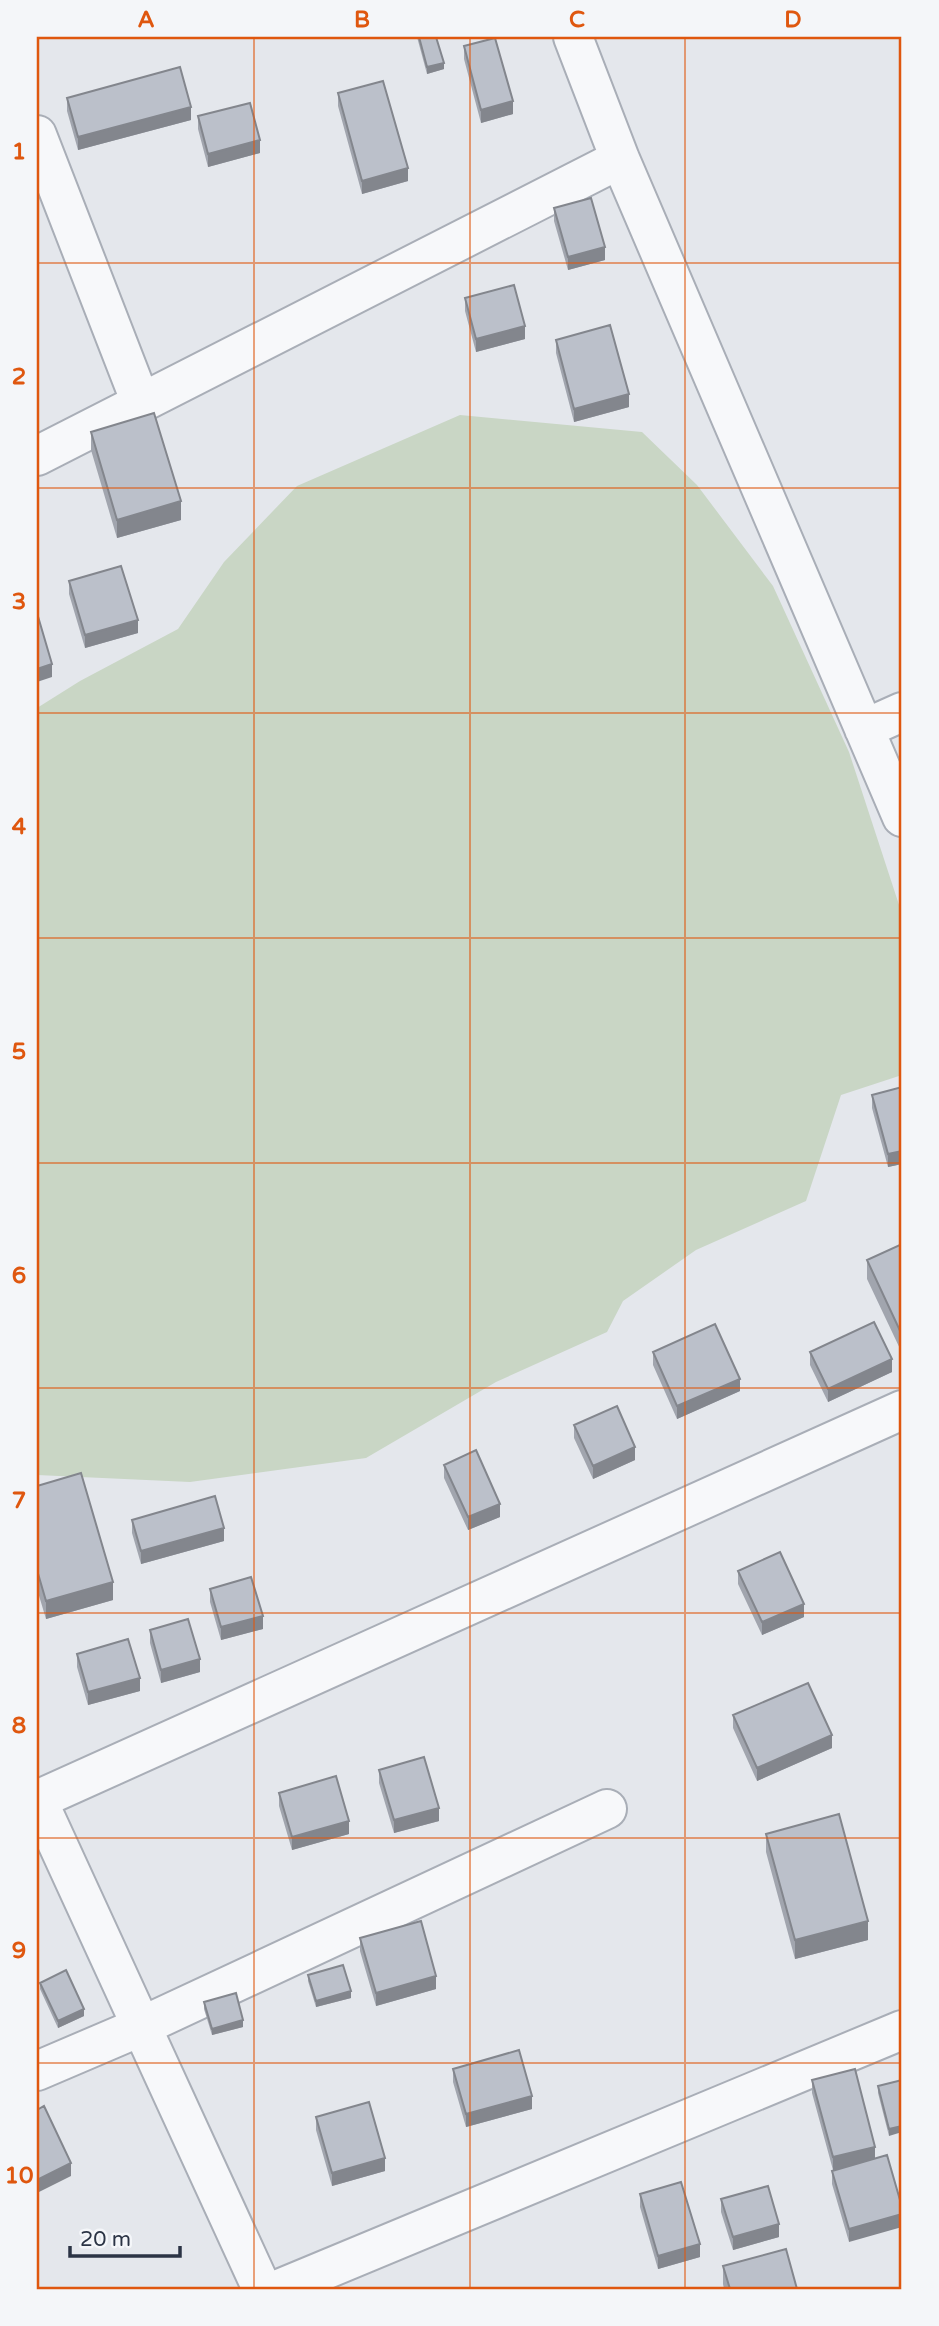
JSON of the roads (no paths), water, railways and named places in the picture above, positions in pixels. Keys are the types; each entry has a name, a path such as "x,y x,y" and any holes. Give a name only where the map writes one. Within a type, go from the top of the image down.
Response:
{"street":[{"path":"573,37 620,159 902,817"},
{"path":"37,135 141,404"},
{"path":"37,456 620,159"},
{"path":"864,729 902,712"},
{"path":"262,2289 37,1800 902,1410"},
{"path":"37,2071 140,2027 607,1809"},
{"path":"279,2289 902,2030"}]}
